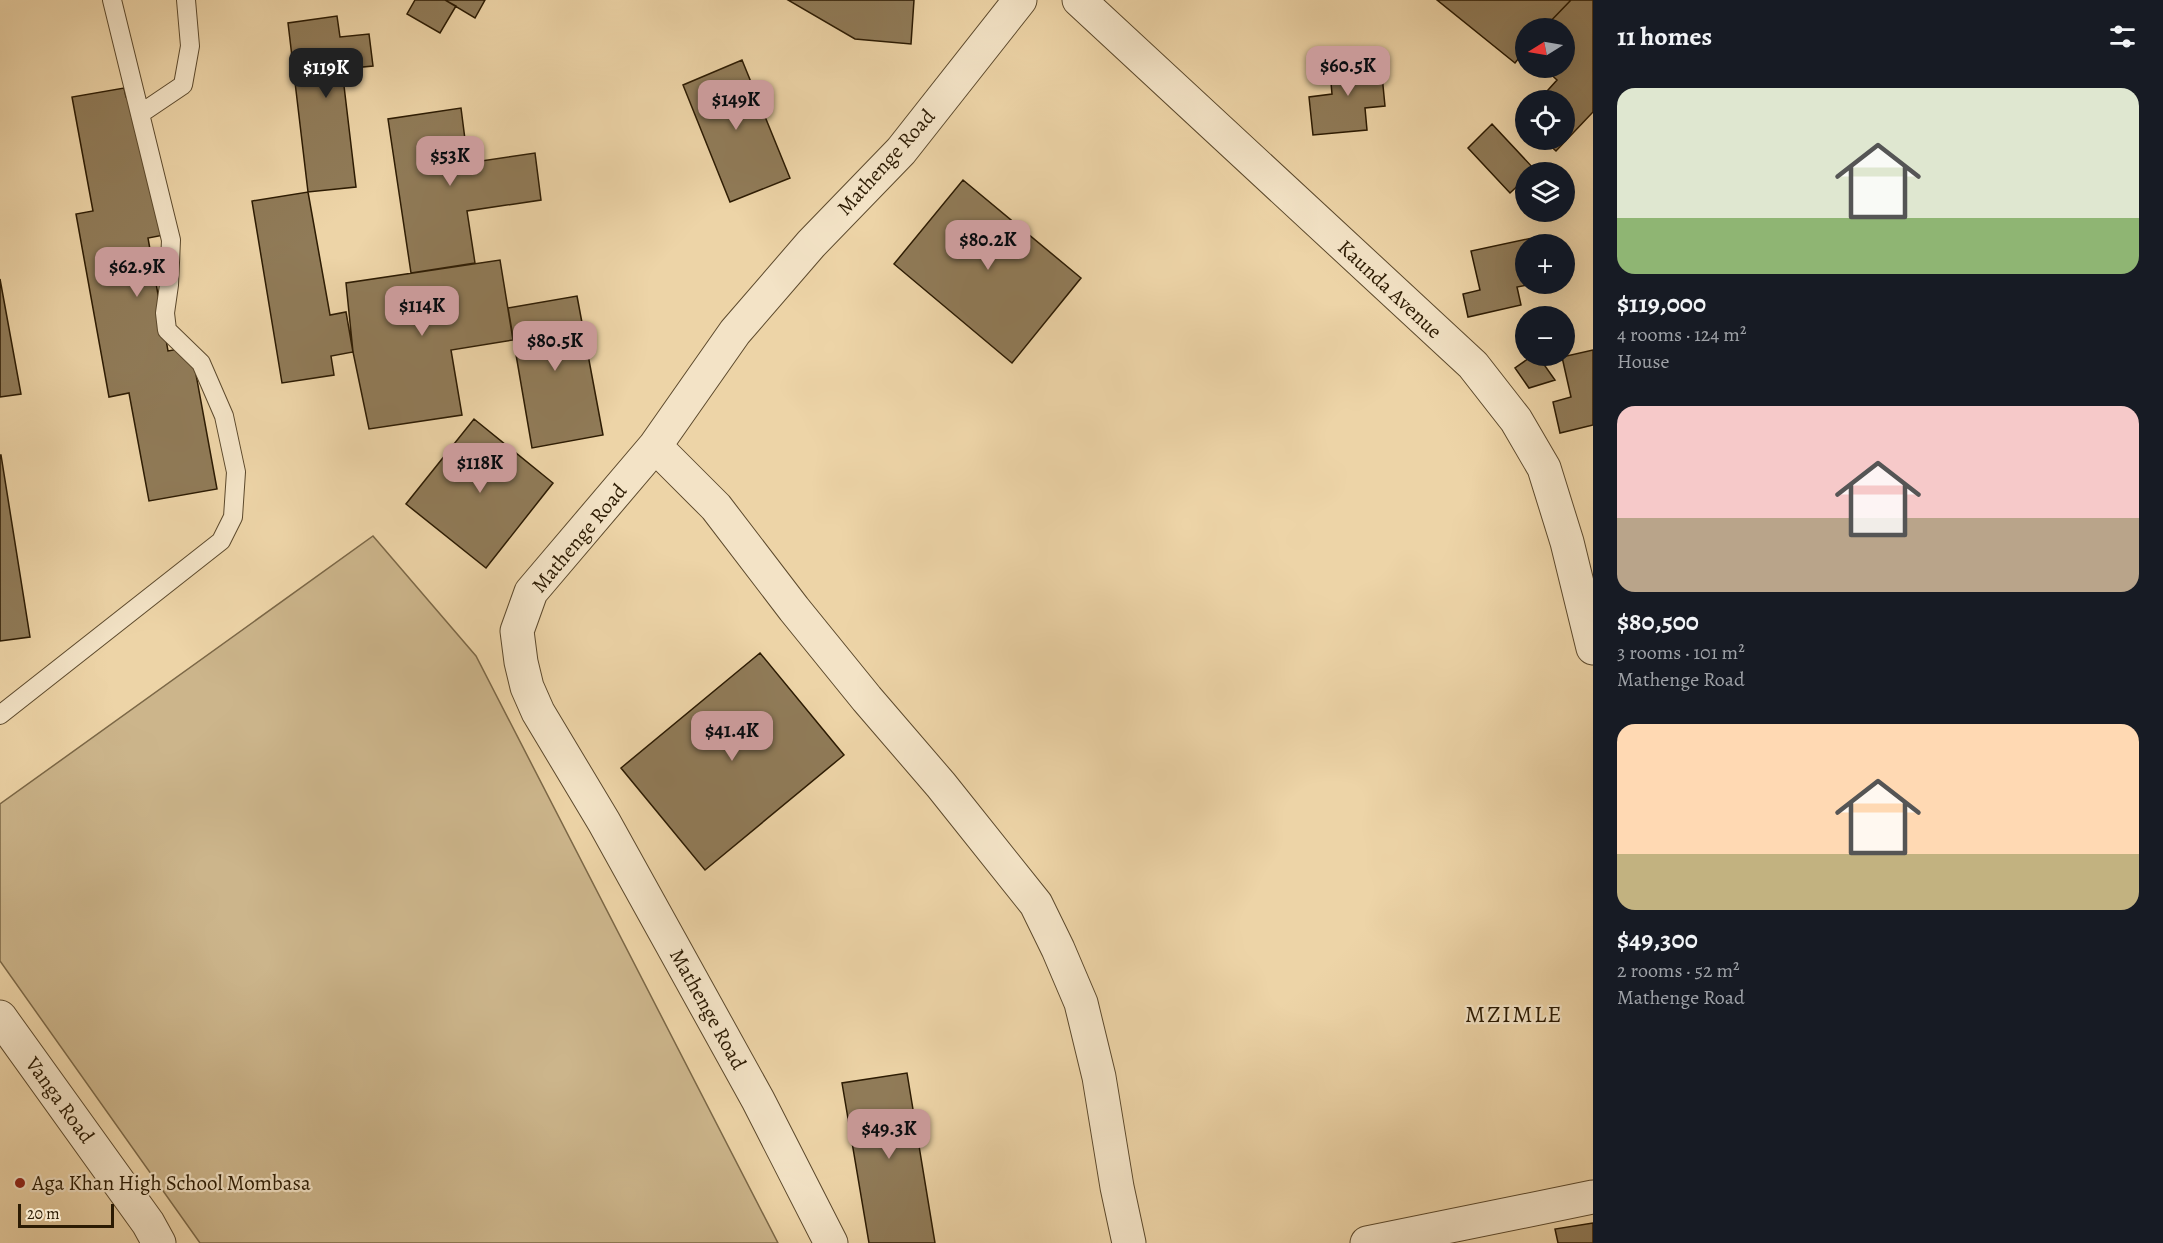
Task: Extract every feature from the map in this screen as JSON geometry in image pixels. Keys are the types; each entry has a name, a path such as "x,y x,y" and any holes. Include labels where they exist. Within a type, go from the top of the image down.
{"street":[{"name":"Mathenge Road","path":"831,1243 758,1100 665,931 604,822 538,712 526,687 520,662 517,631 531,592 655,446 735,332 811,244 901,151 1020,0"},
{"name":"Kaunda Avenue","path":"1079,0 1473,365 1516,420 1544,468 1567,542 1593,648"},
{"path":"655,446 716,507 801,618 941,785 1036,904 1081,1003 1099,1077 1117,1187 1129,1243"},
{"name":"Vanga Road","path":"0,1017 148,1223 159,1243"},
{"path":"1367,1243 1593,1197"}],"lane":[{"path":"0,715 221,541 233,518 236,472 224,416 201,363 167,330 165,313 171,240 112,0"},
{"path":"140,114 183,84 190,46 186,0"}],"shaded area":[{"path":"373,536 476,656 778,1243 200,1243 0,961 0,804"}],"building":[{"path":"415,0 445,0 456,6 440,33 407,14"},
{"path":"445,0 485,0 475,18"},
{"path":"788,0 914,0 911,44 855,39"},
{"path":"1437,0 1571,0 1554,18 1515,18 1515,63"},
{"path":"1571,0 1593,0 1593,112 1575,131 1575,90 1548,90 1557,80 1555,78 1575,78 1575,18 1554,18"},
{"path":"337,16 340,37 369,34 373,66 342,69 356,187 308,192 288,23"},
{"path":"1368,56 1369,66 1381,65 1385,106 1365,108 1367,130 1313,135 1309,97 1332,94 1329,60"},
{"path":"742,60 790,178 730,202 683,85"},
{"path":"124,88 126,97 139,95 164,235 148,238 168,351 191,347 217,489 149,501 129,393 109,397 76,214 93,211 72,97"},
{"path":"461,108 468,163 535,153 541,200 467,211 475,263 411,273 388,119"},
{"path":"1492,124 1528,162 1515,162 1515,188 1510,193 1468,148"},
{"path":"963,180 1081,278 1012,363 894,264"},
{"path":"308,192 330,315 346,312 353,352 331,356 334,375 282,383 252,201"},
{"path":"1515,242 1515,294 1519,294 1521,305 1468,317 1463,294 1480,290 1471,251"},
{"path":"500,260 513,340 451,350 462,415 369,429 353,352 346,283"},
{"path":"0,279 21,394 0,397"},
{"path":"577,296 603,435 532,448 508,308"},
{"path":"1593,350 1593,425 1560,433 1553,402 1571,397 1564,366 1575,366 1575,354"},
{"path":"1518,366 1545,366 1555,380 1529,388 1515,368"},
{"path":"474,419 553,483 486,568 406,504"},
{"path":"0,455 30,637 0,641"},
{"path":"760,653 844,755 705,870 621,768"},
{"path":"907,1073 935,1243 869,1243 842,1083"},
{"path":"1593,1223 1593,1243 1558,1243 1555,1229"}],"place":[{"name":"Aga Khan High School Mombasa","path":"20,1183"}],"district":[{"name":"MZIMLE","path":"1514,1014"}]}
